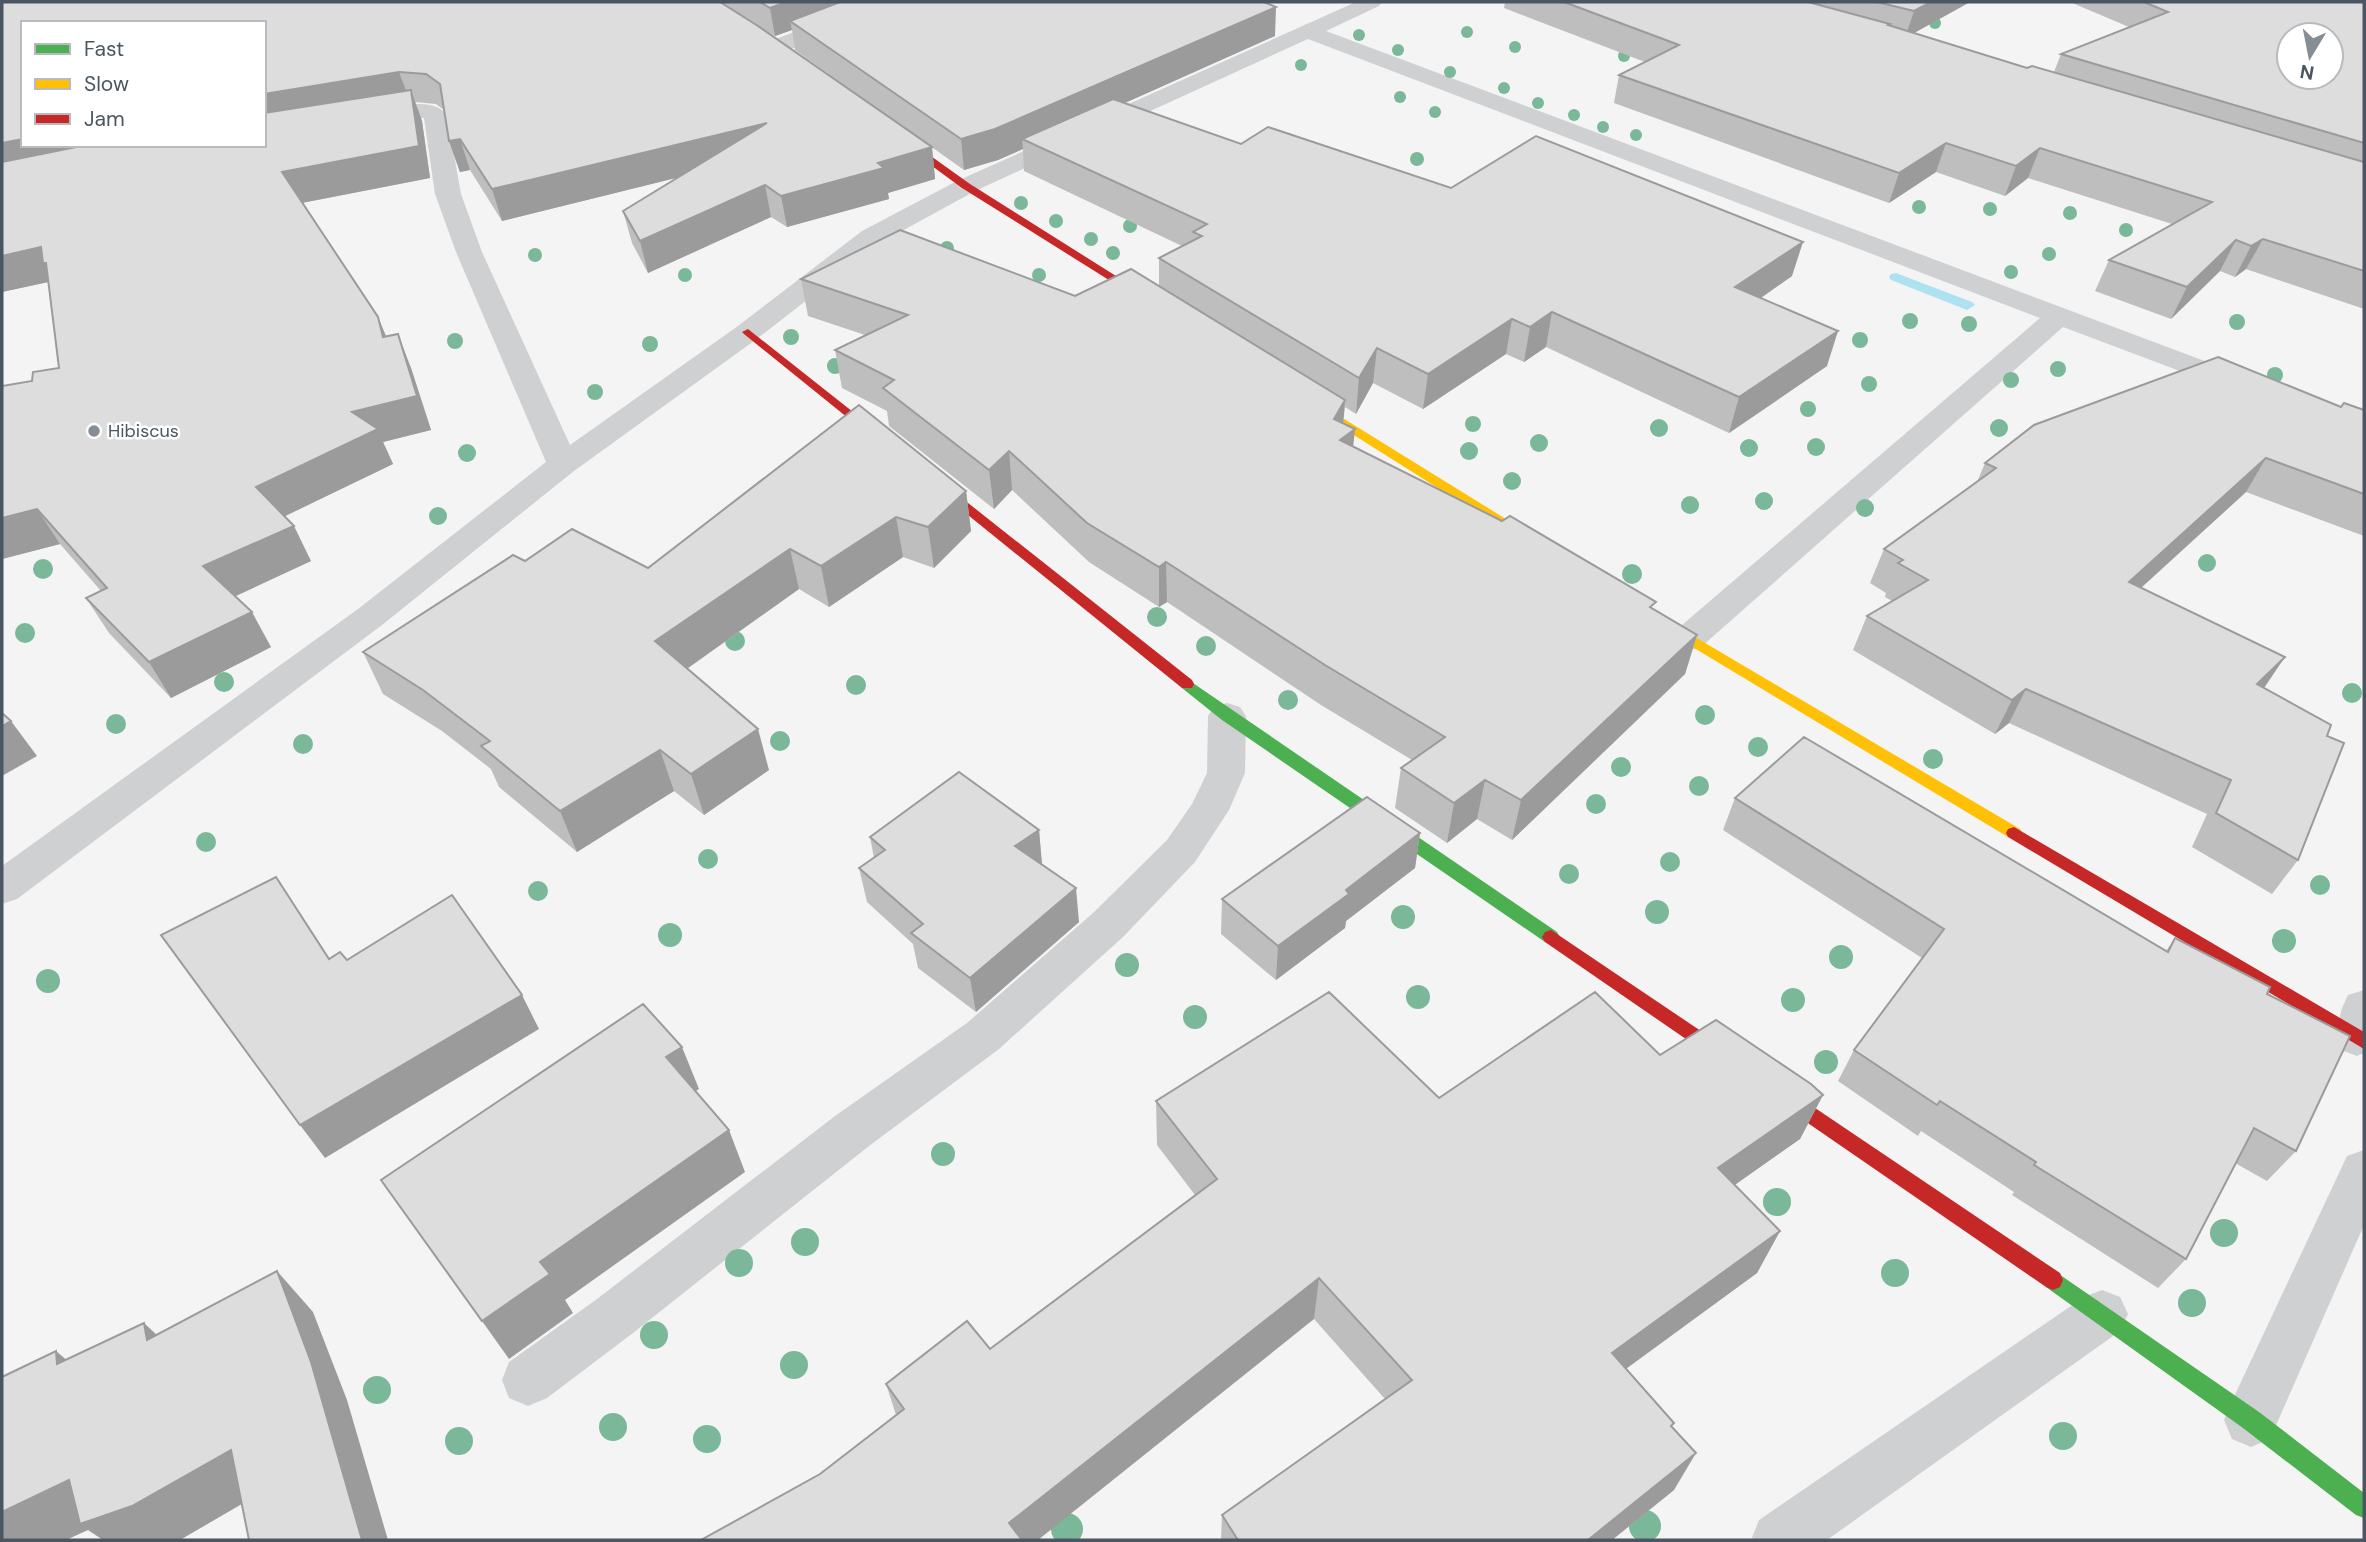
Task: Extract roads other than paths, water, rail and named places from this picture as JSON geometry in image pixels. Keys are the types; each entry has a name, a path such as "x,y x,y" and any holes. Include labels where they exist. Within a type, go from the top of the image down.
{"street":[{"path":"774,49 891,2"},
{"path":"2,888 370,617 563,464 748,332 871,237 967,186 1372,2"},
{"path":"1309,32 2262,392"},
{"path":"266,136 411,111 427,111 435,115 449,194 469,252 563,464"},
{"path":"876,121 967,186 1167,312"},
{"path":"1688,639 2058,317"},
{"path":"748,332 1227,716 2102,1314 2251,1420 2364,1507"},
{"path":"1286,386 1558,557"},
{"path":"1640,609 2362,1029"},
{"path":"528,1380 615,1316 852,1131 983,1036 1108,925 1181,851 1209,810 1226,773 1227,716"},
{"path":"2251,1420 2364,1171"},
{"path":"1779,1540 2102,1314"}],"waterway":[{"path":"1896,277 1967,305"}],"place":[{"name":"Hibiscus","path":"94,431"}]}
